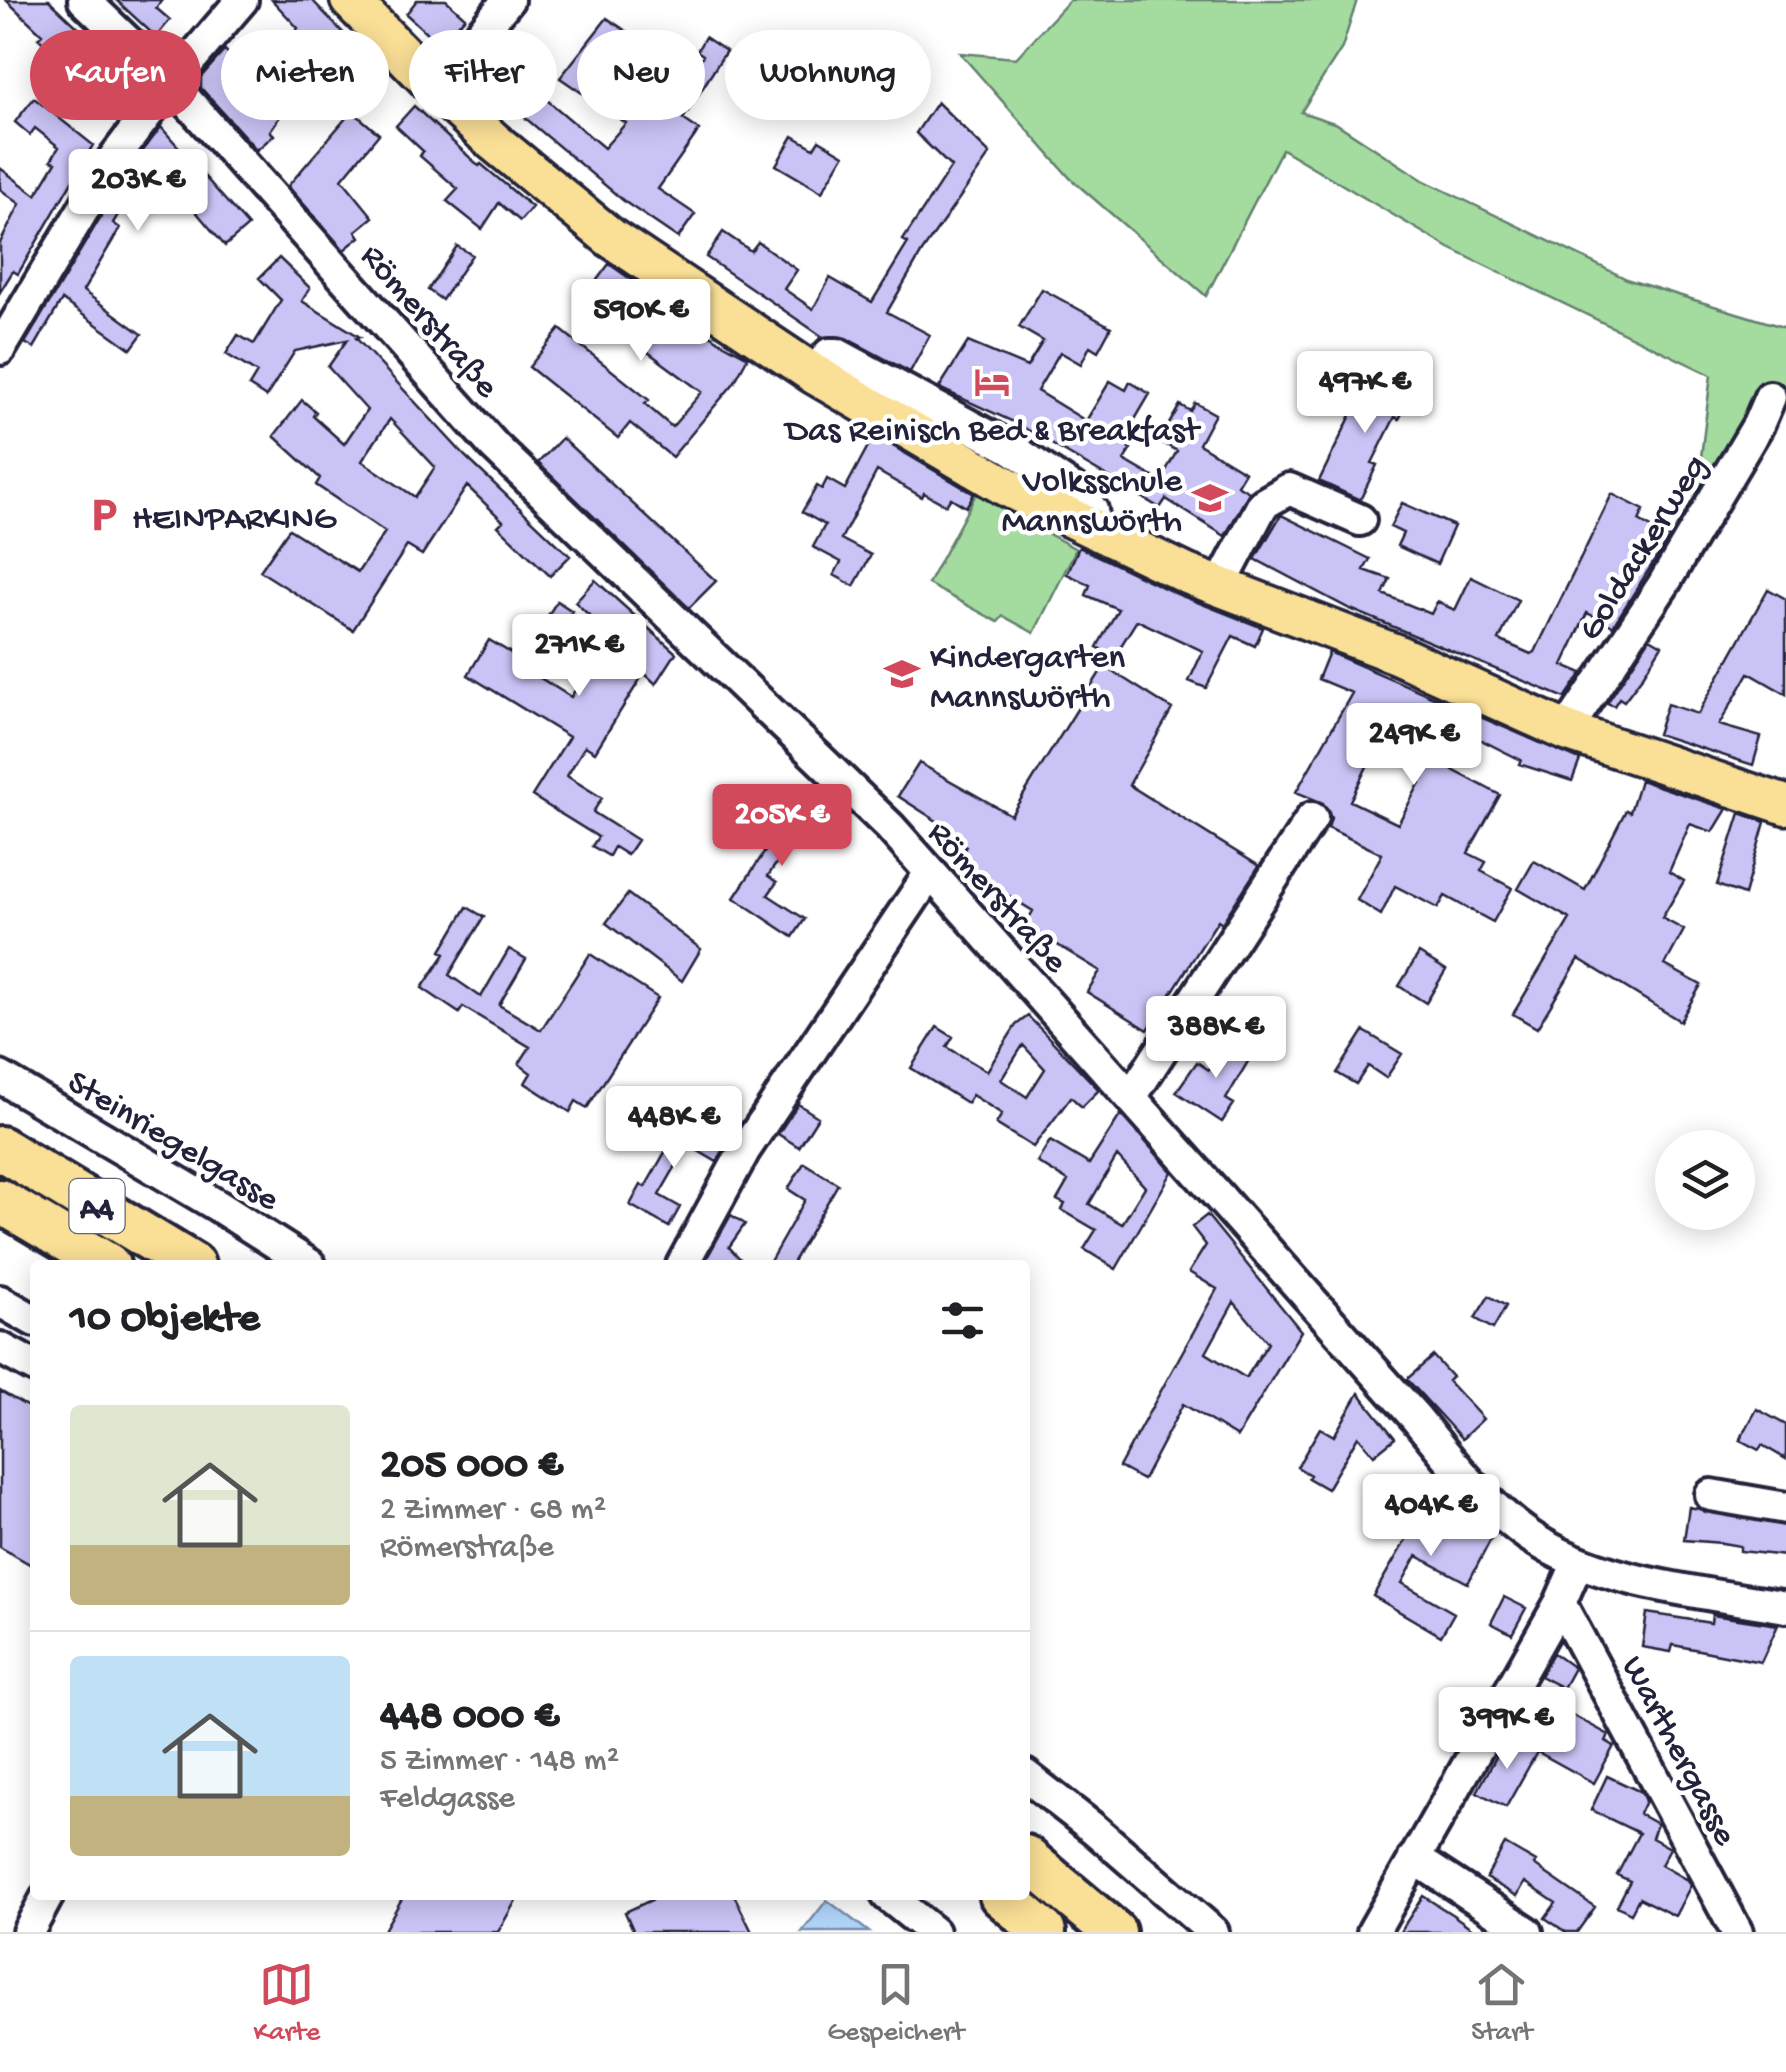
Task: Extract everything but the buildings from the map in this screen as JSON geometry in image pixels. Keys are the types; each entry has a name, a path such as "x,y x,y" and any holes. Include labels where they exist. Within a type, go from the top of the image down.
{"highway":[{"name":"A4","path":"0,1148 186,1260"},
{"name":"A4","path":"0,1202 99,1260"},
{"path":"1030,1861 1114,1932"},
{"path":"1006,1900 1044,1932"}],"main road":[{"path":"350,0 409,60"},
{"path":"470,120 611,238 814,374 924,420 1007,487 1220,586 1413,661 1566,730 1786,804"}],"street":[{"name":"Römerstraße","path":"84,0 115,30"},
{"path":"201,48 242,0"},
{"path":"483,30 508,0"},
{"name":"Römerstraße","path":"201,117 494,446 890,827 1475,1489 1528,1534 1578,1562 1615,1574 1786,1607"},
{"path":"0,349 114,158 143,120"},
{"name":"Goldackerweg","path":"1566,730 1664,585 1758,425 1770,397"},
{"path":"1220,586 1263,504 1289,489 1360,520"},
{"path":"1130,1097 1312,818"},
{"path":"685,1260 744,1151 930,873"},
{"name":"Steinriegelgasse","path":"0,1077 302,1260"},
{"path":"0,1302 30,1319"},
{"path":"0,1348 30,1365"},
{"path":"1712,1495 1786,1508"},
{"path":"1373,1932 1560,1603 1578,1562"},
{"name":"Warthergasse","path":"1560,1603 1737,1932"},
{"path":"1030,1780 1094,1829 1213,1932"},
{"path":"1414,1858 1527,1932"},
{"path":"28,1932 45,1900"},
{"path":"893,1900 934,1932"}],"green space":[{"path":"1070,0 1357,0 1342,48 1301,112 1337,124 1423,180 1629,280 1786,328 1786,396 1778,395 1715,488 1697,490 1711,375 1449,248 1282,149 1206,296 1070,178 960,53 1016,58"},
{"path":"976,494 1076,549 1034,633 1003,616 998,622 928,584"}],"water":[{"path":"827,1900 869,1932 802,1932"}],"place":[{"name":"Das Reinisch Bed & Breakfast","path":"992,382"},
{"name":"Volksschule Mannswörth","path":"1210,498"},
{"name":"HEINPARKING","path":"104,515"},
{"name":"Kindergarten Mannswörth","path":"902,674"}]}
